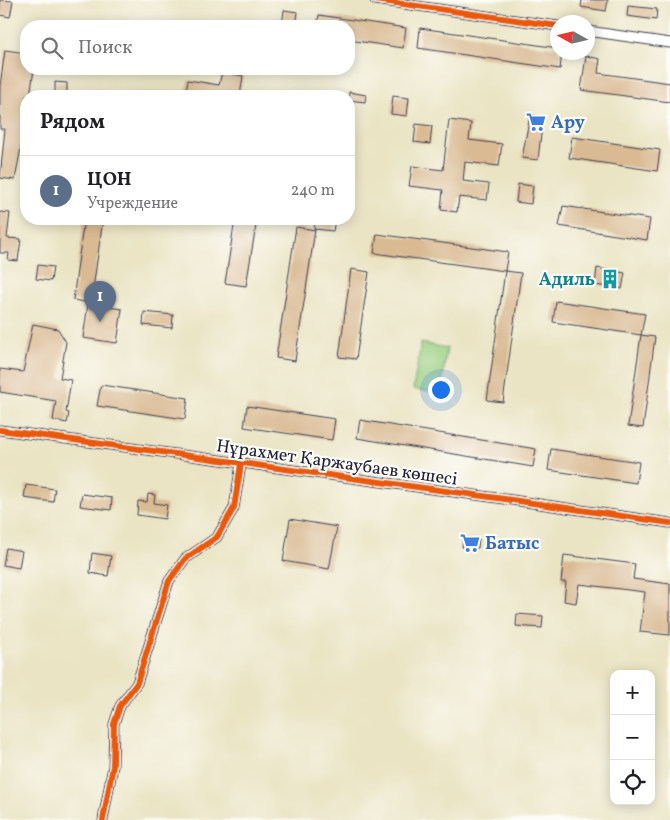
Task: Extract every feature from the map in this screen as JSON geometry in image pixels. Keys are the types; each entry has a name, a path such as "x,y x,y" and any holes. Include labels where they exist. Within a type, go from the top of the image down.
{"street":[{"path":"375,0 550,25"},
{"path":"595,32 670,43"},
{"name":"Нұрахмет Қаржаубаев көшесі","path":"0,430 670,523"},
{"path":"103,820 113,766 114,724 120,706 137,682 174,572 197,549 217,537 234,508 241,464"}],"green space":[{"path":"421,343 447,348 440,394 413,389"}],"building":[{"path":"0,0 13,1 10,17 0,15"},
{"path":"582,0 608,0 606,11 581,7"},
{"path":"628,6 657,9 656,20 627,16"},
{"path":"284,10 298,12 297,20 283,20"},
{"path":"319,15 352,20 318,20"},
{"path":"355,20 406,28 403,48 355,41"},
{"path":"420,28 550,47 550,60 561,60 560,69 418,48"},
{"path":"5,50 20,52 20,75 33,75 31,90 20,90 20,153 15,180 0,178 5,129 0,129 0,86"},
{"path":"595,58 600,59 598,73 670,83 670,102 581,90 585,60 595,60"},
{"path":"221,75 243,76 241,90 186,90 188,80 219,85"},
{"path":"55,82 67,83 67,90 55,90"},
{"path":"355,93 366,95 365,102 355,101"},
{"path":"393,96 409,98 407,116 391,114"},
{"path":"530,115 543,117 538,160 522,158"},
{"path":"449,120 471,123 469,140 502,144 499,166 465,162 463,181 489,184 487,200 459,197 457,212 441,210 443,190 409,186 412,166 443,170"},
{"path":"416,124 432,126 430,144 414,142"},
{"path":"572,137 660,150 657,171 569,158"},
{"path":"518,184 533,186 531,204 516,202"},
{"path":"563,206 650,219 647,240 559,226"},
{"path":"0,212 10,213 7,238 21,239 18,261 8,260 9,253 0,253"},
{"path":"83,225 102,225 91,303 73,300"},
{"path":"234,225 256,225 246,286 225,283"},
{"path":"314,225 334,225 333,231 314,229"},
{"path":"296,227 315,230 295,361 276,358"},
{"path":"377,234 508,252 505,271 374,253"},
{"path":"38,265 53,267 51,281 36,279"},
{"name":"Адиль","path":"597,268 625,273 622,289 595,285"},
{"path":"351,269 369,272 356,359 339,357"},
{"path":"505,271 521,273 503,402 487,400"},
{"path":"556,301 645,314 641,335 553,322"},
{"path":"88,304 122,309 117,343 83,338"},
{"path":"144,312 173,315 172,328 143,325"},
{"path":"33,324 58,329 66,342 60,378 71,380 66,412 69,413 67,423 53,420 56,401 0,392 0,369 23,372"},
{"path":"641,335 655,337 643,428 628,426"},
{"path":"101,385 188,398 185,419 97,406"},
{"path":"247,406 335,419 332,440 244,427"},
{"path":"360,420 536,449 533,467 357,438"},
{"path":"551,449 639,462 636,483 548,470"},
{"path":"26,485 55,489 53,502 24,498"},
{"path":"82,494 112,498 111,510 80,506"},
{"path":"148,494 155,495 154,503 167,505 165,519 137,515 138,501 147,502"},
{"path":"290,519 337,527 329,569 283,561"},
{"path":"463,538 479,539 478,548 462,547"},
{"path":"6,548 22,551 19,568 3,565"},
{"path":"92,553 111,556 108,576 90,573"},
{"path":"564,555 635,564 633,579 670,584 670,635 640,632 645,592 579,584 576,603 564,601 566,582 561,582"},
{"path":"517,614 543,616 542,628 516,626"}],"cycle path":[{"path":"375,0 550,25"},
{"path":"0,430 670,523"},
{"path":"103,820 113,766 114,724 120,706 137,683 169,581 185,559 217,537 234,508 241,464"}],"place":[{"name":"Ару","path":"536,122"},
{"name":"Адиль","path":"610,279"},
{"name":"ЦОН","path":"100,322"},
{"name":"Батыс","path":"470,543"}]}
